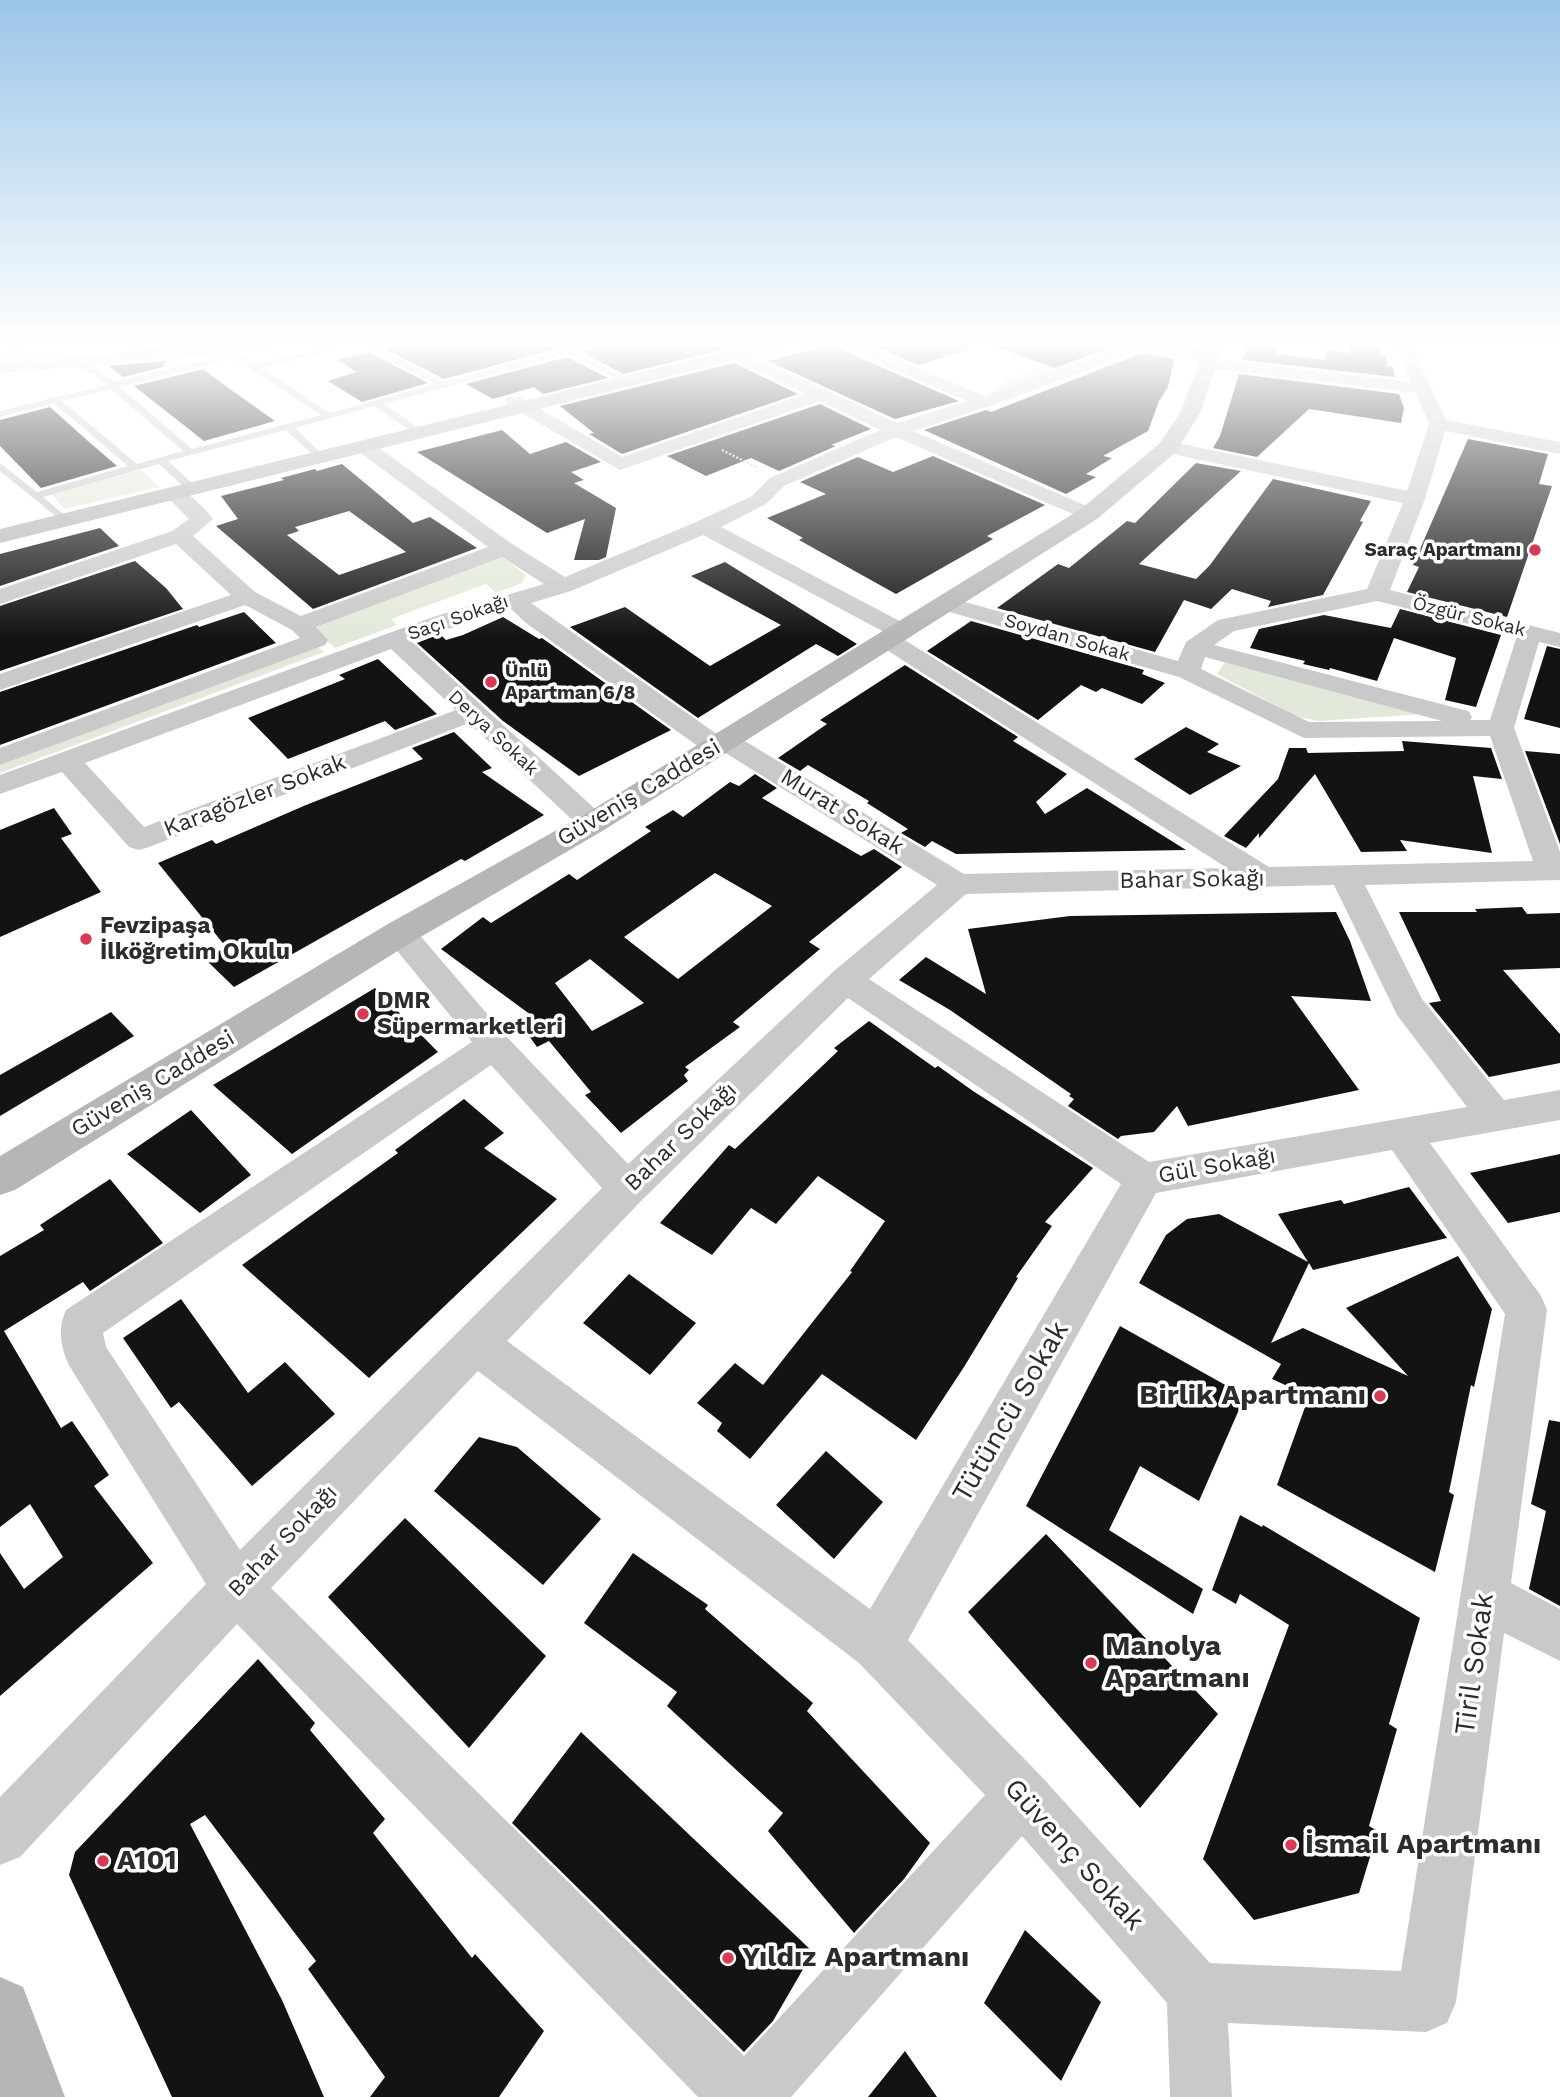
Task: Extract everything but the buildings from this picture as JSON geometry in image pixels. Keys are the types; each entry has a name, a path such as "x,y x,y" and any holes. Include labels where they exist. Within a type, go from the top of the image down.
{"street":[{"path":"0,536 385,442"},
{"path":"583,442 620,464 683,442"},
{"path":"759,500 781,480 869,442"},
{"path":"759,500 796,491 917,442"},
{"path":"926,442 1089,514"},
{"name":"Güveniş Caddesi","path":"0,1177 400,933 593,824 947,604 1089,514 1171,442"},
{"path":"1188,672 1195,647 1226,625 1377,594 1415,499 1433,442"},
{"path":"1529,442 1560,448"},
{"path":"365,447 503,549 563,586"},
{"path":"1168,447 1415,499"},
{"path":"0,597 180,536 202,519 183,491"},
{"name":"Saçı Sokağı","path":"0,785 395,640 514,599 563,586 704,527 759,500"},
{"path":"704,527 895,636 1265,878"},
{"path":"0,757 316,640 300,625 247,597 180,536"},
{"path":"300,625 503,549"},
{"name":"Özgür Sokak","path":"1377,594 1560,640"},
{"path":"0,682 247,597"},
{"name":"Murat Sokak","path":"514,599 534,618 720,743 958,884"},
{"name":"Soydan Sokak","path":"947,604 1188,672 1304,730 1501,728"},
{"path":"1530,632 1501,728 1556,870"},
{"name":"Derya Sokak","path":"395,640 593,824"},
{"path":"1195,647 1501,728"},
{"name":"Karagözler Sokak","path":"67,760 139,840 472,713"},
{"name":"Bahar Sokağı","path":"0,1837 237,1588 627,1189 846,980 958,884 1556,870"},
{"path":"1345,876 1409,1006 1496,1116"},
{"path":"400,933 494,1045 627,1189"},
{"name":"Gül Sokağı","path":"846,980 1143,1179 1560,1105"},
{"path":"494,1045 81,1324 85,1353 237,1588 741,2097"},
{"name":"Tiril Sokak","path":"1196,1992 1426,2002 1526,1310 1402,1134"},
{"name":"Tütüncü Sokak","path":"877,1645 1143,1179"},
{"name":"Güvenç Sokak","path":"476,1343 877,1645 1022,1795 1196,1992"},
{"path":"1485,1596 1560,1636"},
{"path":"749,2097 1022,1795"},
{"path":"1196,1992 1201,2097"},
{"path":"0,2010 31,2097"}],"lane":[{"path":"105,442 135,467"},
{"path":"177,442 189,452"},
{"path":"35,496 229,442"},
{"path":"304,442 321,457"},
{"path":"161,460 183,491"},
{"path":"0,466 64,520"}],"path":[{"path":"706,442 781,480"}],"green space":[{"path":"141,470 159,487 65,509 51,494"},
{"path":"502,557 526,575 522,583 496,593 486,584 391,619 397,625 335,648 315,631 322,622"},
{"path":"316,645 324,652 0,773 0,765"},
{"path":"1225,662 1424,714 1319,721 1297,717 1217,674"}],"place":[{"name":"Saraç Apartmanı","path":"1535,550"},
{"name":"Ünlü Apartman 6/8","path":"491,682"},
{"name":"Fevzipaşa İlköğretim Okulu","path":"86,939"},
{"name":"DMR Süpermarketleri","path":"363,1014"},
{"name":"Birlik Apartmanı","path":"1380,1396"},
{"name":"Manolya Apartmanı","path":"1091,1663"},
{"name":"İsmail Apartmanı","path":"1291,1845"},
{"name":"A101","path":"103,1861"},
{"name":"Yıldız Apartmanı","path":"728,1958"}]}
